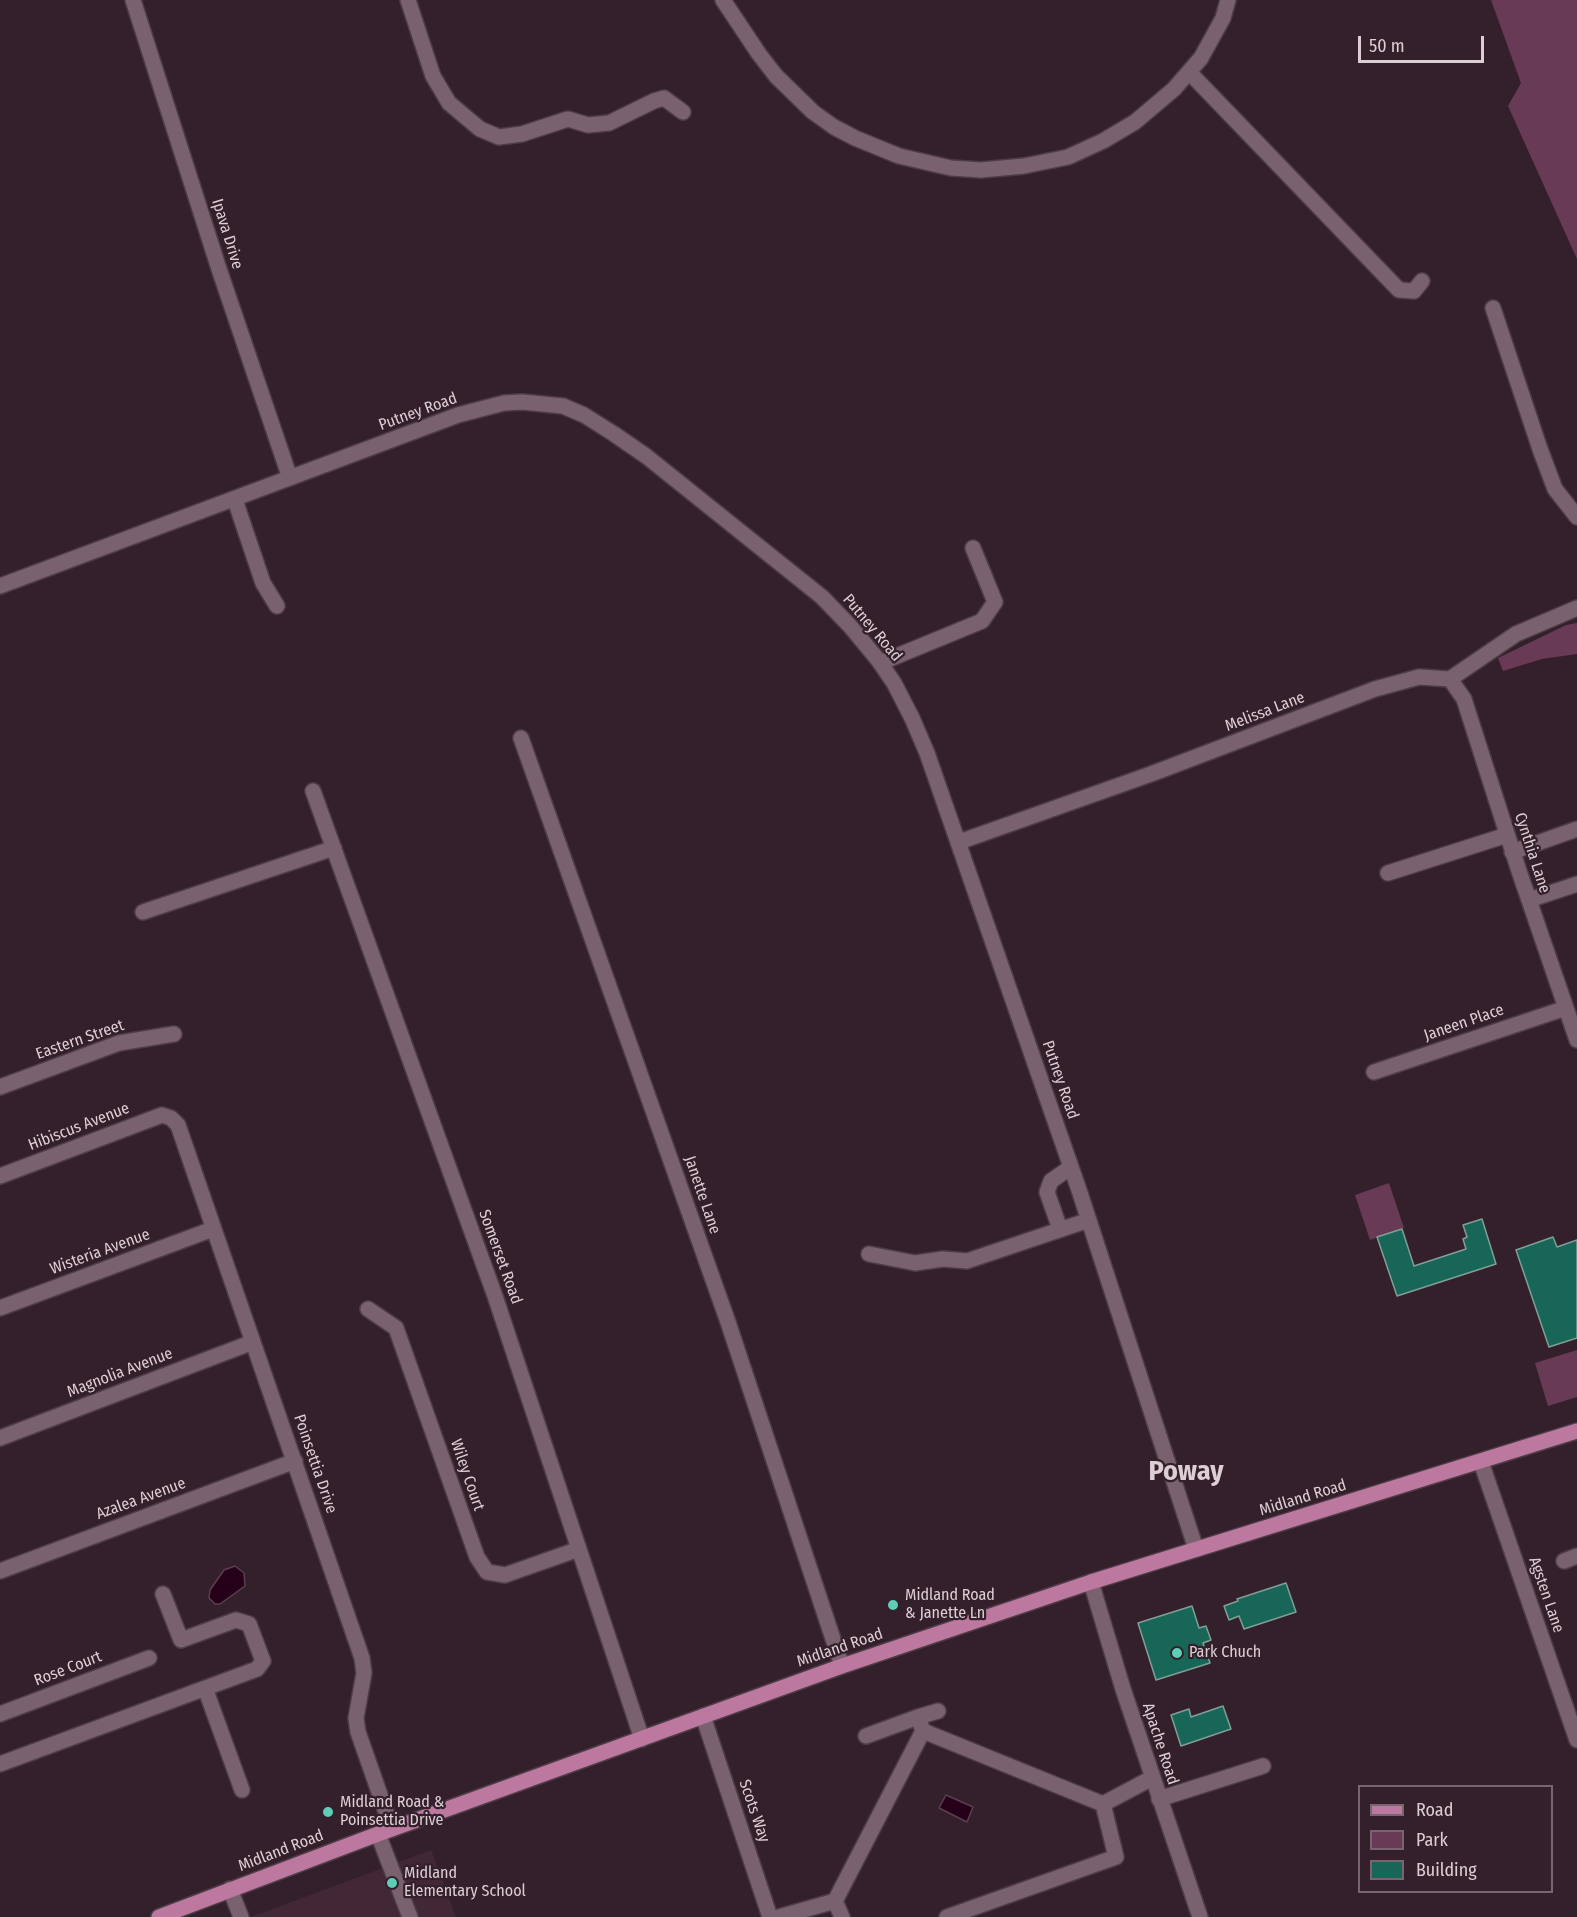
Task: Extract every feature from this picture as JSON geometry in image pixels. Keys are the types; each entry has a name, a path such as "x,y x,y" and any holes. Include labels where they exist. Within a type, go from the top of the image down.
{"main road":[{"name":"Midland Road","path":"159,1917 385,1831 842,1666 1091,1581 1577,1431"}],"street":[{"name":"Ipava Drive","path":"133,0 219,269 290,478"},
{"path":"408,0 433,76 448,103 480,129 500,137 522,134 568,119 588,125 609,123 664,98 683,112"},
{"path":"723,0 776,76 813,112 834,127 899,156 951,168 981,170 1068,157 1136,122 1174,89 1201,58 1223,18 1228,0"},
{"path":"1189,72 1399,290 1414,291 1422,280"},
{"path":"1493,308 1555,489 1577,516"},
{"name":"Putney Road","path":"0,586 481,408 522,402 563,406 600,425 646,456 804,583 850,626 880,663 894,683 912,718 959,842 1071,1167 1197,1549"},
{"path":"235,500 263,583 277,606"},
{"path":"880,663 982,621 995,602 973,548"},
{"path":"1450,679 1516,634 1577,608"},
{"name":"Melissa Lane","path":"959,842 1152,774 1375,690 1419,677 1450,679"},
{"name":"Cynthia Lane","path":"1450,679 1464,699 1512,852 1575,1031"},
{"name":"Janette Lane","path":"521,738 728,1322 842,1666"},
{"name":"Somerset Road","path":"313,791 495,1296 642,1739"},
{"path":"1512,852 1577,829"},
{"path":"1388,873 1507,835"},
{"path":"143,912 334,848"},
{"path":"1529,900 1577,884"},
{"name":"Janeen Place","path":"1374,1072 1566,1008"},
{"name":"Eastern Street","path":"0,1087 119,1042 174,1034"},
{"name":"Hibiscus Avenue","path":"0,1176 162,1115 171,1118"},
{"name":"Poinsettia Drive","path":"171,1118 178,1125 362,1658 364,1673 356,1718 358,1732 410,1917"},
{"path":"1060,1229 1047,1192 1050,1181 1071,1167"},
{"path":"869,1254 915,1263 943,1259 967,1261 1089,1220"},
{"name":"Wisteria Avenue","path":"0,1308 213,1229"},
{"name":"Wiley Court","path":"368,1309 396,1328 477,1557 488,1572 505,1575 579,1549"},
{"name":"Magnolia Avenue","path":"0,1438 253,1342"},
{"name":"Azalea Avenue","path":"0,1571 295,1461"},
{"name":"Agsten Lane","path":"1481,1462 1572,1706 1577,1740"},
{"name":"Apache Road","path":"1091,1581 1152,1779 1200,1917"},
{"path":"0,1764 257,1669 263,1661 249,1624 236,1620 181,1640 163,1594"},
{"name":"Rose Court","path":"0,1714 148,1658"},
{"path":"205,1688 242,1790"},
{"path":"866,1736 920,1724 938,1711"},
{"name":"Scots Way","path":"703,1716 771,1917"},
{"path":"920,1724 1103,1804"},
{"path":"779,1917 835,1901 920,1724"},
{"path":"1159,1799 1263,1766"},
{"path":"1103,1804 1152,1779"},
{"path":"947,1917 1116,1857 1103,1804"},
{"path":"230,1889 241,1917"},
{"path":"835,1901 842,1917"}],"shaded area":[{"path":"235,1566 244,1573 245,1586 220,1604 215,1604 209,1598 210,1590 224,1570"},
{"path":"946,1795 973,1807 967,1822 939,1808"},
{"name":"Midland Elementary School","path":"431,1850 456,1917 251,1917"}],"green space":[{"path":"1491,0 1577,0 1577,259 1508,106 1521,83"},
{"path":"1577,623 1577,654 1542,659 1503,671 1498,658 1566,625"},
{"path":"1389,1183 1404,1228 1370,1240 1355,1195"},
{"path":"1577,1350 1577,1397 1548,1406 1535,1363"}],"building":[{"path":"1482,1219 1496,1264 1397,1296 1377,1237 1402,1229 1414,1266 1466,1249 1463,1239 1467,1237 1463,1225"},
{"path":"1553,1237 1557,1247 1577,1240 1577,1338 1549,1347 1516,1250"},
{"path":"1286,1583 1296,1612 1244,1629 1239,1616 1229,1620 1224,1606 1238,1601 1237,1599"},
{"name":"Park Chuch","path":"1192,1606 1199,1628 1206,1626 1211,1640 1203,1643 1210,1663 1156,1680 1138,1623"},
{"path":"1223,1706 1231,1729 1181,1746 1171,1715 1189,1709 1191,1717"}],"place":[{"name":"Midland Road & Janette Ln","path":"893,1605"},
{"name":"Park Chuch","path":"1177,1653"},
{"name":"Midland Road & Poinsettia Drive","path":"328,1812"},
{"name":"Midland Elementary School","path":"392,1883"}],"district":[{"name":"Poway","path":"1186,1472"}]}
